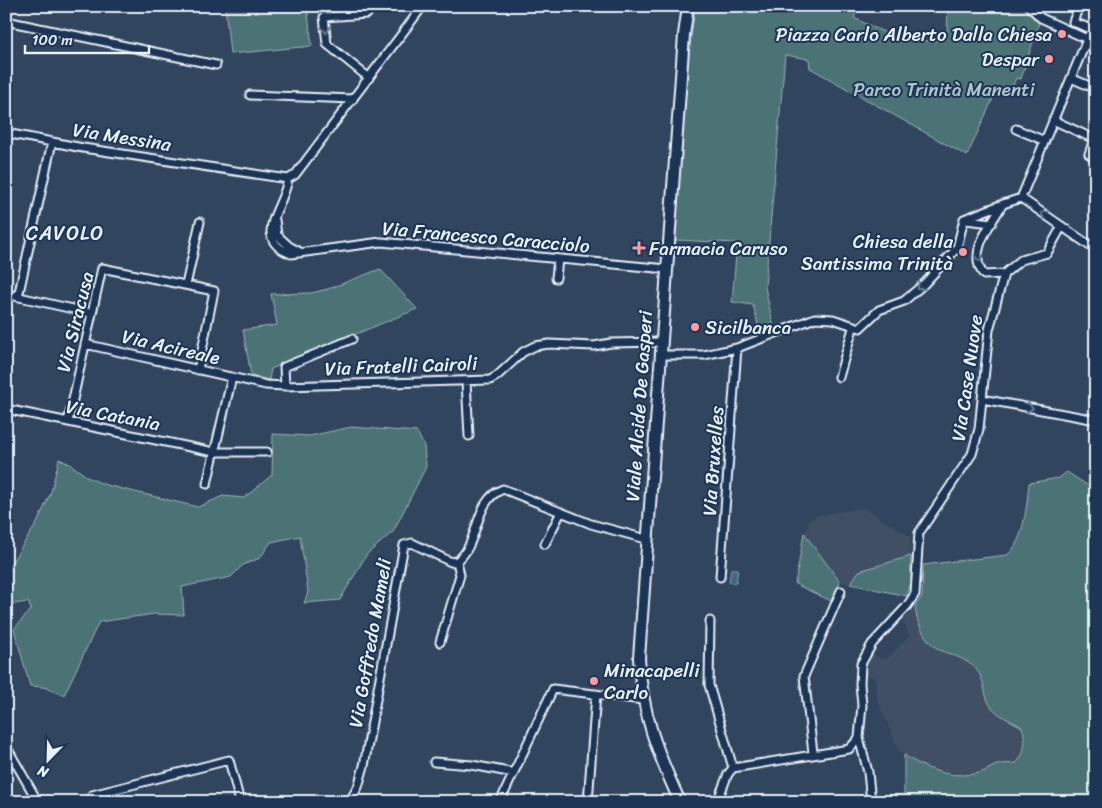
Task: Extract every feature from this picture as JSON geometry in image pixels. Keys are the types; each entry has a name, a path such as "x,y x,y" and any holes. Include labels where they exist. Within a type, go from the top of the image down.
{"main road":[{"name":"Viale Alcide De Gasperi","path":"680,802 659,756 644,700 640,668 640,635 684,35 688,6"}],"street":[{"path":"369,78 327,44 324,17 367,14 372,6"},
{"path":"288,179 295,175 423,6"},
{"path":"1029,6 1041,18 1087,39"},
{"path":"1070,31 1080,6"},
{"path":"964,220 1021,198 1095,18"},
{"path":"6,21 216,65"},
{"path":"1073,22 1091,29"},
{"path":"1071,78 1096,89"},
{"path":"250,95 353,99"},
{"path":"1053,120 1094,139 1089,154 1096,158"},
{"path":"1016,129 1045,141"},
{"name":"Via Messina","path":"6,133 288,179"},
{"path":"18,296 52,142"},
{"name":"Via Francesco Caracciolo","path":"288,179 285,193 271,226 272,241 291,254 381,242 667,269"},
{"path":"1021,198 1096,250"},
{"path":"1003,204 977,251 980,271 984,275 1004,274 1021,260 1047,253 1062,226"},
{"path":"964,220 992,222"},
{"path":"660,355 704,355 738,348 815,318 833,319 853,328 860,328 879,310 904,300 925,283 957,248 964,220"},
{"path":"186,285 200,222"},
{"path":"556,278 558,259"},
{"name":"Via Siracusa","path":"68,422 102,268 214,291 198,370"},
{"name":"Via Case Nuove","path":"871,802 868,772 859,738 862,705 861,664 872,644 907,606 915,594 919,533 972,454 979,429 989,330 1004,274"},
{"path":"6,294 91,313"},
{"path":"839,377 853,328"},
{"path":"285,386 284,367 352,339"},
{"name":"Via Fratelli Cairoli","path":"249,381 285,386 490,380 523,352 534,346 549,344 594,346 611,342 661,342"},
{"name":"Via Acireale","path":"85,344 249,381"},
{"name":"Via Bruxelles","path":"720,577 738,348"},
{"path":"207,484 232,377"},
{"path":"466,381 469,436"},
{"path":"982,399 1096,420"},
{"name":"Via Catania","path":"6,409 214,452 267,452"},
{"path":"440,642 460,575 456,561 466,550 487,502 499,490 510,490 560,514 590,524 646,539"},
{"path":"545,544 560,514"},
{"name":"Via Goffredo Mameli","path":"350,802 358,787 364,766 404,545 412,543 450,562 456,561"},
{"path":"813,754 804,676 840,591"},
{"path":"710,621 709,685 733,768"},
{"path":"500,802 553,689 644,700"},
{"path":"588,802 596,694"},
{"path":"717,802 728,774 733,768 849,749 859,738"},
{"path":"6,746 38,802"},
{"path":"92,795 229,760 240,802"},
{"path":"434,762 472,765 514,773"}],"shaded area":[{"path":"863,508 910,536 911,556 859,571 850,584 840,582 804,533 809,527 808,521 818,515"},
{"path":"915,606 916,616 940,650 968,662 978,670 990,704 995,710 1022,727 1024,750 1016,763 997,765 990,770 978,773 960,774 923,768 900,753 877,699 876,677 865,676 865,670 871,655 887,659 909,636 903,620"}],"green space":[{"path":"225,6 307,6 312,46 230,54"},
{"name":"Parco Trinità Manenti","path":"695,6 858,6 854,18 903,41 915,39 936,41 941,38 947,32 948,6 1021,6 1039,23 1021,79 1016,78 1010,93 995,94 967,156 810,68 809,59 785,55 765,287 774,328 760,333 753,305 732,302 737,243 675,240 688,62"},
{"path":"380,269 417,309 271,369 269,380 251,375 243,330 277,325 271,294 311,293 328,289"},
{"path":"351,427 417,432 424,446 426,467 393,532 367,554 340,600 304,603 308,592 300,536 271,542 260,558 243,565 231,577 182,587 184,615 154,614 99,622 64,695 43,687 30,686 14,629 31,609 28,602 6,605 6,571 37,523 51,492 59,459 70,464 89,478 106,485 198,507 223,496 244,498 272,475 273,434 310,436"},
{"path":"1067,472 1096,491 1096,802 873,802 873,795 904,795 904,755 930,769 949,774 969,775 979,773 999,764 1016,763 1022,755 1024,736 1022,727 993,709 988,701 979,673 969,663 936,648 931,643 920,626 915,606 922,596 923,565 1007,555 1013,549 1021,532 1026,511 1029,483 1059,478"},
{"path":"804,533 840,582 831,601 795,584"},
{"path":"911,556 911,582 907,596 850,584 859,571"}],"water":[{"path":"731,569 738,569 736,583 729,582"}],"place":[{"name":"Piazza Carlo Alberto Dalla Chiesa","path":"1062,34"},
{"name":"Despar","path":"1049,59"},
{"name":"Farmacia Caruso","path":"639,248"},
{"name":"Chiesa della Santissima Trinità","path":"963,252"},
{"name":"Sicilbanca","path":"695,327"},
{"name":"Minacapelli Carlo","path":"594,681"}],"district":[{"name":"CAVOLO","path":"65,233"}]}
